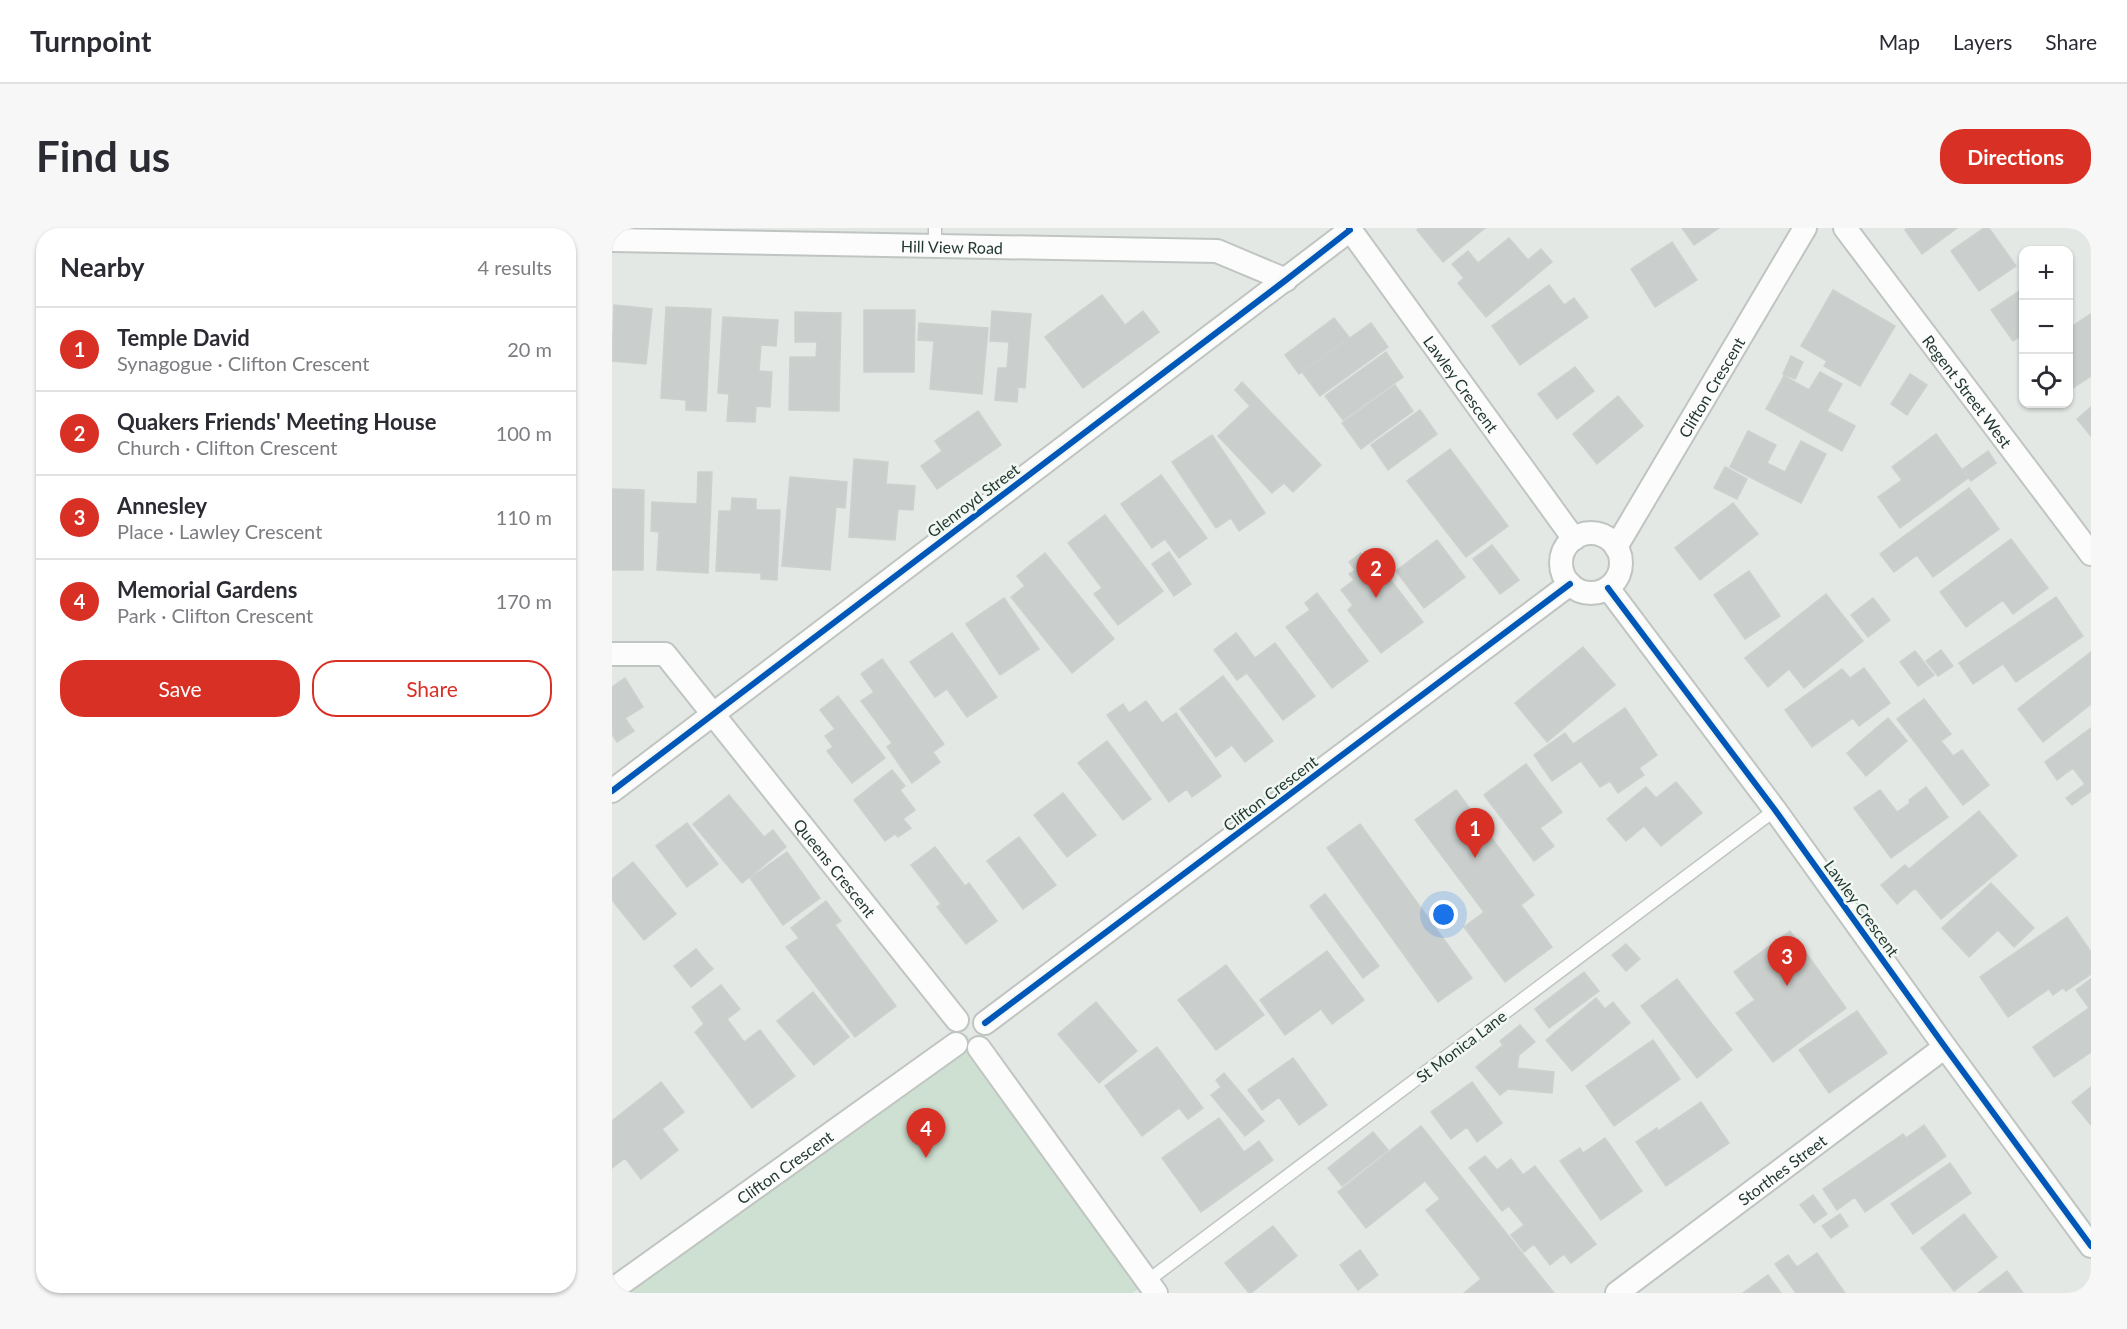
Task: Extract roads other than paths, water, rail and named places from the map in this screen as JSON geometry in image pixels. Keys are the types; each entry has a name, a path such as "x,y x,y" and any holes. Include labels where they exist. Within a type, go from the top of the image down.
{"street":[{"name":"Clifton Crescent","path":"1616,547 1805,228"},
{"name":"Regent Street West","path":"1845,228 2091,554"},
{"name":"Glenroyd Street","path":"612,791 1286,280 1349,229"},
{"name":"Lawley Crescent","path":"1349,229 1574,538"},
{"name":"Hill View Road","path":"612,240 935,237 1217,251 1286,280"},
{"path":"1585,534 1597,534 1608,538 1616,547 1621,558 1621,569 1616,580 1608,588 1599,592 1578,591 1564,576 1561,566 1562,555 1574,538 1585,534"},
{"name":"Clifton Crescent","path":"985,1023 1570,584"},
{"name":"Lawley Crescent","path":"1608,588 1775,810 2091,1246"},
{"name":"Queens Crescent","path":"612,654 665,654 957,1020"},
{"path":"966,1014 982,1019 988,1034 983,1045 966,1050 956,1044 952,1035 953,1024 957,1020 966,1014"},
{"name":"Clifton Crescent","path":"612,1290 956,1044"},
{"name":"Storthes Street","path":"1617,1293 1945,1047"},
{"path":"979,1048 1151,1287"}],"lane":[{"name":"St Monica Lane","path":"1151,1287 1775,810"}],"place":[{"name":"Quakers Friends' Meeting House","path":"1376,598"},
{"name":"Temple David","path":"1475,858"},
{"name":"Annesley","path":"1787,986"},
{"name":"Memorial Gardens","path":"926,1158"}]}
